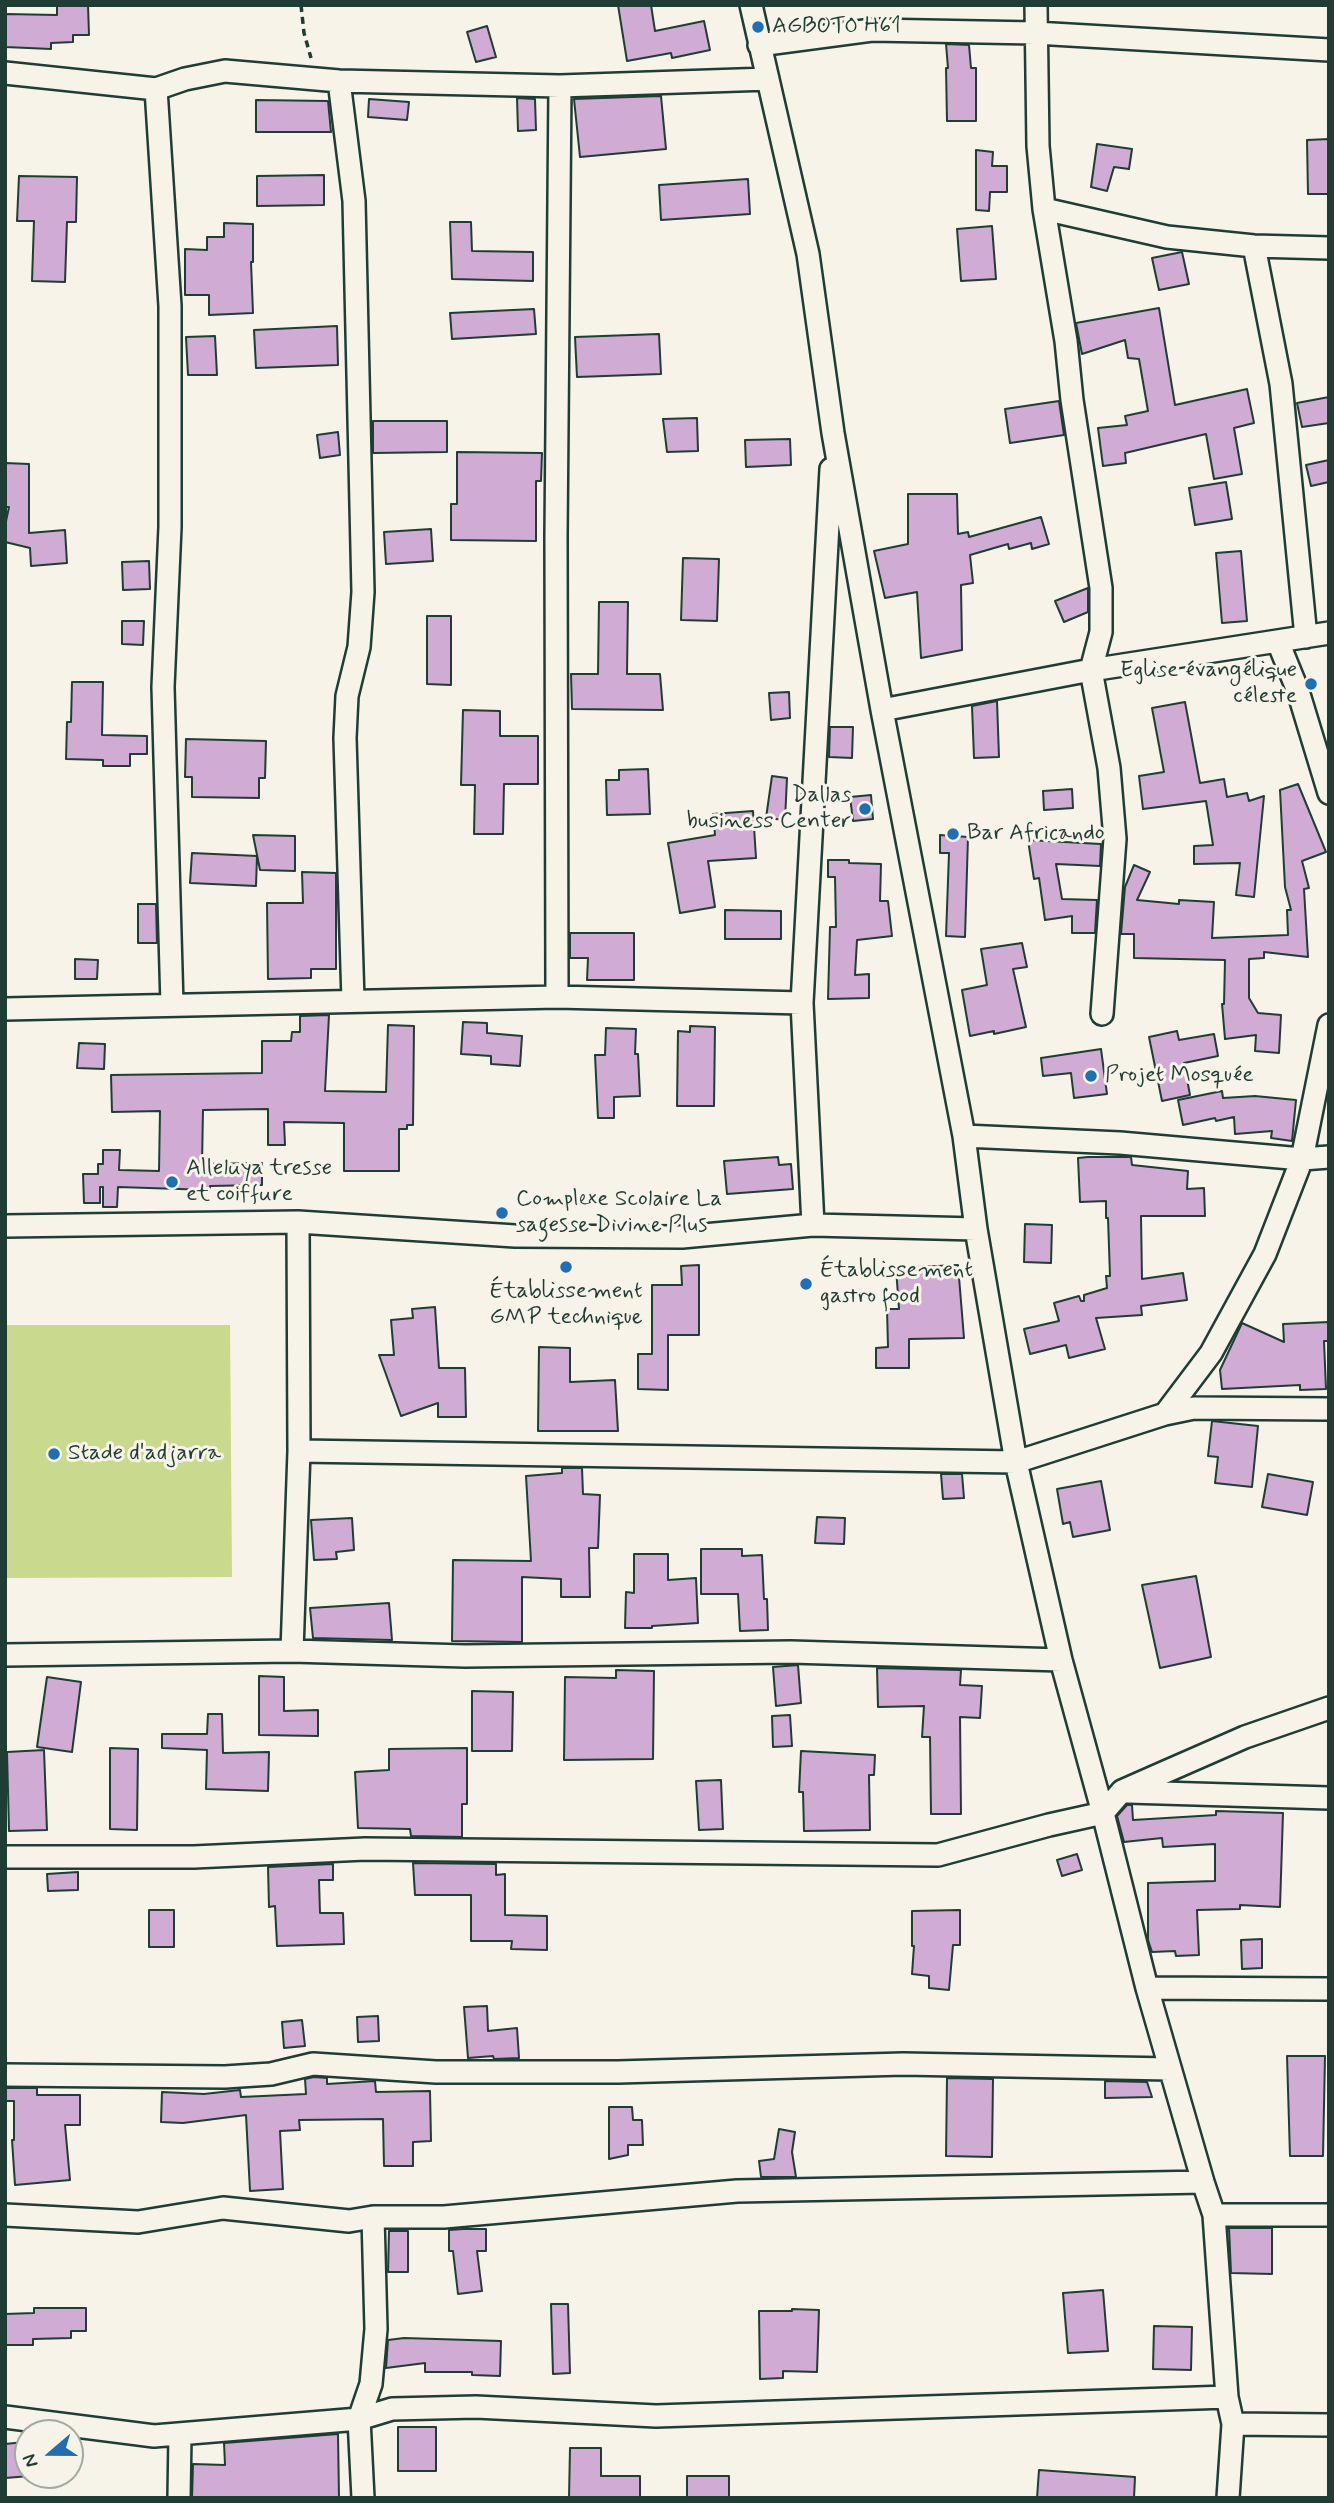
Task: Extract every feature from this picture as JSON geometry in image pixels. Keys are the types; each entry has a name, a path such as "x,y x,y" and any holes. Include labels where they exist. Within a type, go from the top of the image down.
{"street":[{"path":"751,5 808,254 833,433 882,710 964,1136 976,1229 1016,1462 1061,1660 1147,1988 1214,2215 1227,2397 1233,2424 1228,2498"},
{"path":"1036,5 1038,146 1044,209 1066,341 1072,400 1101,588 1101,632 1091,670 1109,768 1115,839 1102,1014"},
{"path":"759,46 873,30 1035,33 1329,50"},
{"path":"5,74 156,89 185,79 225,71 339,81 560,86 768,79"},
{"path":"339,81 354,201 363,592 359,648 347,695 345,738 353,1001"},
{"path":"557,998 556,536 560,86"},
{"path":"156,89 170,306 170,527 163,687 173,1005"},
{"path":"1044,209 1167,237 1254,246 1329,248"},
{"path":"1254,246 1281,384 1306,637"},
{"path":"813,1225 802,1003 833,433"},
{"path":"882,710 1091,670 1329,633"},
{"path":"1278,642 1298,691 1329,793"},
{"path":"5,1009 557,998 802,1003"},
{"path":"1165,1414 1211,1353 1265,1254 1302,1159 1329,1025"},
{"path":"964,1136 1120,1143 1302,1159 1329,1157"},
{"path":"5,1226 298,1222 515,1236 682,1237 813,1225 976,1229"},
{"path":"292,1651 299,1451 298,1222"},
{"path":"299,1451 1016,1462 1165,1414 1195,1408 1329,1409"},
{"path":"5,1655 292,1651 465,1656 791,1653 1061,1660"},
{"path":"5,1857 194,1857 365,1849 938,1855 1103,1813 1122,1791 1245,1737 1329,1708"},
{"path":"1122,1791 1329,1798"},
{"path":"1147,1988 1329,1989"},
{"path":"5,2075 225,2077 271,2074 313,2064 436,2073 618,2072 903,2064 1170,2069"},
{"path":"5,2215 138,2222 223,2208 351,2220 373,2217 444,2217 737,2191 1203,2182"},
{"path":"1214,2215 1329,2215"},
{"path":"363,2498 359,2418 371,2384 375,2342 373,2217"},
{"path":"351,2220 375,2250"},
{"path":"5,2417 154,2436 359,2418 392,2409 476,2407 656,2416 1227,2397"},
{"path":"1233,2424 1329,2425"},
{"path":"179,2498 180,2435"}],"path":[{"path":"301,5 304,33 317,79"}],"green space":[{"path":"5,1325 230,1325 232,1577 5,1578"}],"building":[{"path":"57,5 88,5 89,35 73,35 73,42 51,43 51,49 5,47 5,14 57,15"},
{"path":"618,5 651,5 655,31 704,21 710,50 672,58 671,53 627,61"},
{"path":"487,26 496,57 476,62 467,32"},
{"path":"946,44 969,45 971,68 976,68 976,121 947,121"},
{"path":"661,96 666,149 580,157 574,99"},
{"path":"517,98 535,99 536,130 518,131"},
{"path":"369,99 409,102 407,120 368,117"},
{"path":"256,100 328,101 331,132 256,132"},
{"path":"1329,139 1329,194 1308,194 1307,140"},
{"path":"1097,144 1132,149 1129,169 1114,167 1107,191 1091,187"},
{"path":"976,150 993,152 992,166 1007,166 1007,192 990,192 989,211 976,210"},
{"path":"324,175 324,205 257,206 257,176"},
{"path":"19,176 77,177 76,222 67,222 65,282 32,281 34,221 17,221"},
{"path":"748,179 750,214 661,220 659,185"},
{"path":"450,222 471,222 472,251 533,252 533,281 452,279"},
{"path":"224,223 253,224 253,313 209,315 209,295 185,295 185,249 207,250 207,237 224,237"},
{"path":"992,226 996,279 961,281 957,229"},
{"path":"1182,252 1189,284 1159,290 1152,258"},
{"path":"1159,308 1175,405 1247,389 1254,423 1234,428 1242,474 1214,479 1206,434 1125,453 1126,463 1103,466 1098,428 1127,425 1125,416 1148,411 1139,359 1128,358 1125,340 1082,354 1076,323"},
{"path":"534,309 536,334 452,339 450,313"},
{"path":"337,326 338,365 256,368 254,330"},
{"path":"659,334 661,374 577,377 575,337"},
{"path":"215,336 217,375 188,375 186,337"},
{"path":"1329,397 1329,423 1302,427 1297,403"},
{"path":"1059,401 1064,435 1010,443 1005,409"},
{"path":"697,418 698,451 667,452 663,419"},
{"path":"373,421 447,421 447,452 373,453"},
{"path":"338,432 340,455 320,458 317,435"},
{"path":"790,439 791,465 746,467 745,440"},
{"path":"457,452 542,453 541,481 536,481 536,541 451,540 451,504 457,504"},
{"path":"1329,460 1329,482 1311,486 1306,465"},
{"path":"5,463 29,464 29,533 65,530 67,563 31,566 30,548 5,542 9,507 5,507"},
{"path":"1226,482 1232,519 1195,525 1189,488"},
{"path":"908,494 957,494 958,534 968,532 969,537 1041,517 1049,544 1032,549 1031,543 1009,549 1008,544 970,555 973,583 961,585 962,650 921,658 917,592 885,598 874,551 908,544"},
{"path":"431,529 433,561 386,564 384,532"},
{"path":"1241,551 1247,621 1222,623 1216,553"},
{"path":"683,558 719,559 717,621 681,620"},
{"path":"149,561 150,589 123,590 122,562"},
{"path":"1088,588 1088,612 1064,622 1055,601"},
{"path":"599,602 628,602 627,674 660,674 663,710 572,709 571,674 598,674"},
{"path":"427,616 451,616 451,685 427,684"},
{"path":"122,621 144,621 143,645 122,644"},
{"path":"72,682 103,682 102,735 147,736 147,754 130,754 130,766 103,766 103,760 66,759 67,722 71,722"},
{"path":"789,692 790,718 771,720 769,693"},
{"path":"997,701 999,757 974,758 972,706"},
{"path":"1185,702 1200,783 1224,779 1227,797 1247,793 1249,801 1264,796 1254,897 1236,895 1240,863 1194,864 1194,846 1213,845 1206,801 1143,809 1139,776 1164,772 1152,708"},
{"path":"463,710 500,711 500,736 538,736 538,784 504,784 503,834 474,834 475,785 461,785"},
{"path":"830,727 853,727 852,758 829,757"},
{"path":"186,739 266,741 265,778 259,778 259,798 192,797 192,777 185,777"},
{"path":"648,769 650,814 607,815 606,780 619,780 619,770"},
{"path":"772,776 787,778 785,820 766,818"},
{"path":"1298,784 1326,852 1302,861 1309,888 1304,889 1308,957 1264,952 1264,958 1249,959 1249,998 1258,1013 1281,1015 1279,1053 1255,1051 1256,1035 1225,1039 1222,1004 1225,960 1134,958 1134,934 1121,934 1125,887 1134,865 1150,872 1137,900 1179,904 1179,900 1214,902 1212,938 1288,935 1287,910 1291,910 1285,887 1280,790"},
{"path":"1072,789 1073,808 1044,810 1043,791"},
{"path":"871,795 873,819 853,821 850,797"},
{"path":"753,811 756,858 708,861 715,907 680,913 668,843 715,835 713,814"},
{"path":"253,835 295,836 295,871 260,870"},
{"path":"940,835 968,837 965,937 946,936 949,853 940,853"},
{"path":"1028,840 1101,844 1100,866 1056,864 1062,899 1097,900 1095,933 1072,933 1072,916 1045,920 1039,878 1034,879"},
{"path":"192,853 257,856 256,886 190,883"},
{"path":"828,860 881,864 880,901 888,901 892,936 857,940 855,975 869,974 869,998 828,999 830,927 836,927 835,877 828,877"},
{"path":"302,872 336,873 336,969 311,969 311,978 268,979 267,903 303,903"},
{"path":"138,904 156,904 157,943 138,943"},
{"path":"725,910 781,911 781,939 725,939"},
{"path":"570,933 634,933 634,980 587,980 588,958 570,958"},
{"path":"1022,943 1027,967 1013,969 1026,1027 970,1036 962,990 987,985 981,949"},
{"path":"75,959 98,960 97,979 75,979"},
{"path":"329,1015 325,1091 386,1092 388,1025 414,1026 413,1125 407,1125 407,1129 399,1129 399,1171 344,1171 344,1123 284,1122 285,1145 268,1145 268,1109 203,1110 202,1164 262,1163 262,1185 210,1186 210,1190 118,1187 117,1207 103,1207 103,1187 100,1187 100,1203 84,1203 83,1174 98,1174 98,1164 103,1164 103,1150 120,1150 119,1170 159,1171 160,1111 112,1112 111,1075 262,1073 262,1041 291,1041 292,1032 300,1032 300,1016"},
{"path":"463,1022 487,1023 487,1033 522,1036 520,1066 491,1064 491,1056 461,1054"},
{"path":"690,1026 715,1027 714,1106 677,1106 678,1031 690,1032"},
{"path":"606,1028 636,1029 635,1054 638,1054 640,1096 614,1097 614,1118 598,1118 595,1055 605,1055"},
{"path":"1177,1031 1179,1040 1214,1034 1218,1056 1184,1063 1190,1095 1162,1101 1149,1037"},
{"path":"79,1043 105,1044 104,1069 77,1068"},
{"path":"1101,1049 1107,1094 1074,1098 1071,1073 1043,1076 1041,1058"},
{"path":"1222,1091 1223,1098 1255,1096 1296,1100 1292,1141 1271,1138 1272,1131 1235,1134 1234,1117 1183,1125 1178,1100"},
{"path":"778,1157 779,1165 791,1164 793,1189 727,1194 724,1161"},
{"path":"1131,1157 1132,1165 1188,1171 1187,1189 1204,1188 1205,1216 1141,1216 1142,1279 1183,1273 1187,1300 1141,1306 1142,1315 1096,1318 1105,1349 1069,1358 1066,1345 1030,1354 1024,1329 1059,1321 1054,1303 1079,1296 1081,1301 1084,1301 1084,1295 1107,1288 1106,1276 1110,1276 1106,1201 1080,1202 1078,1158"},
{"path":"1025,1224 1052,1225 1051,1263 1024,1262"},
{"path":"699,1265 699,1335 668,1335 668,1390 638,1389 638,1354 652,1354 652,1285 682,1285 681,1266"},
{"path":"958,1265 964,1338 909,1339 909,1368 876,1368 876,1348 888,1347 887,1309 899,1309 896,1268"},
{"path":"435,1307 439,1368 465,1368 466,1417 438,1417 438,1403 401,1416 379,1355 394,1355 391,1320 413,1318 412,1309"},
{"path":"1329,1322 1329,1341 1324,1341 1326,1389 1300,1390 1300,1385 1222,1389 1220,1370 1242,1323 1284,1342 1283,1324"},
{"path":"539,1347 570,1348 570,1382 615,1380 618,1431 538,1431"},
{"path":"1212,1421 1258,1426 1252,1487 1215,1483 1218,1457 1208,1456"},
{"path":"562,1468 582,1468 583,1494 600,1495 598,1548 589,1548 590,1597 561,1597 561,1579 522,1577 522,1642 452,1641 453,1560 531,1561 526,1476 562,1473"},
{"path":"941,1474 962,1474 964,1498 943,1499"},
{"path":"1268,1474 1313,1482 1307,1515 1262,1507"},
{"path":"1101,1481 1110,1530 1073,1537 1070,1522 1063,1524 1057,1489"},
{"path":"817,1517 845,1518 844,1544 815,1543"},
{"path":"352,1518 354,1550 336,1552 337,1559 314,1560 311,1520"},
{"path":"701,1549 742,1549 742,1556 762,1555 768,1630 740,1631 738,1594 701,1594"},
{"path":"634,1554 668,1554 668,1580 696,1578 698,1623 625,1628 626,1592 634,1593"},
{"path":"1196,1576 1211,1657 1160,1668 1142,1585"},
{"path":"389,1603 392,1640 313,1638 310,1608"},
{"path":"798,1665 801,1703 776,1706 773,1667"},
{"path":"877,1668 961,1670 960,1685 982,1686 980,1718 960,1717 961,1814 931,1814 930,1737 922,1737 924,1706 878,1707"},
{"path":"616,1670 654,1671 653,1759 564,1760 565,1677 616,1678"},
{"path":"259,1676 284,1677 284,1711 318,1710 318,1736 259,1735"},
{"path":"47,1677 81,1682 72,1752 37,1747"},
{"path":"472,1691 513,1692 512,1751 472,1751"},
{"path":"208,1714 222,1714 223,1753 269,1752 268,1791 206,1789 207,1750 162,1748 162,1734 207,1734"},
{"path":"790,1715 792,1746 773,1747 772,1716"},
{"path":"110,1748 138,1749 137,1830 110,1829"},
{"path":"467,1748 467,1804 462,1804 462,1837 411,1836 410,1829 358,1828 355,1772 389,1770 389,1749"},
{"path":"44,1750 47,1830 9,1831 7,1752"},
{"path":"801,1751 875,1755 874,1775 869,1775 870,1830 804,1831 803,1792 799,1792"},
{"path":"721,1780 723,1829 699,1830 696,1781"},
{"path":"1127,1805 1132,1805 1133,1820 1216,1815 1216,1811 1283,1813 1280,1907 1240,1905 1240,1909 1197,1910 1199,1955 1176,1956 1175,1951 1152,1952 1148,1940 1148,1883 1215,1881 1215,1844 1163,1847 1162,1838 1124,1842 1117,1816"},
{"path":"1077,1854 1082,1870 1062,1876 1057,1860"},
{"path":"413,1863 496,1864 496,1875 505,1874 505,1915 547,1916 547,1950 511,1949 512,1941 471,1941 471,1895 415,1895"},
{"path":"333,1864 333,1880 319,1880 320,1913 343,1913 344,1944 277,1946 275,1906 269,1907 268,1867"},
{"path":"78,1872 78,1890 48,1891 47,1874"},
{"path":"149,1910 174,1910 174,1947 149,1947"},
{"path":"960,1910 960,1945 953,1945 949,1990 929,1988 929,1976 912,1974 912,1911"},
{"path":"1262,1939 1262,1968 1242,1969 1241,1940"},
{"path":"487,2006 488,2031 517,2028 519,2058 468,2058 464,2007"},
{"path":"378,2016 379,2041 358,2042 357,2017"},
{"path":"302,2020 305,2046 284,2048 282,2022"},
{"path":"1287,2056 1325,2056 1323,2156 1290,2156"},
{"path":"327,2078 327,2084 375,2081 376,2092 430,2091 431,2141 413,2142 413,2166 384,2166 383,2119 299,2120 300,2130 280,2131 283,2189 250,2191 246,2115 183,2123 161,2122 162,2092 204,2094 240,2090 241,2097 306,2094 305,2079"},
{"path":"947,2078 993,2079 992,2157 946,2156"},
{"path":"1105,2081 1147,2082 1152,2097 1105,2098"},
{"path":"5,2088 37,2088 37,2095 80,2095 80,2125 65,2125 70,2180 15,2185 12,2140 14,2101 5,2101"},
{"path":"609,2107 632,2107 633,2120 642,2120 643,2145 628,2145 628,2155 609,2159"},
{"path":"779,2129 795,2132 792,2152 796,2177 761,2177 759,2161 774,2159"},
{"path":"1229,2228 1272,2228 1272,2274 1231,2273"},
{"path":"486,2229 486,2251 477,2251 482,2291 458,2294 453,2251 449,2251 449,2230"},
{"path":"389,2231 408,2231 408,2272 388,2272"},
{"path":"1103,2290 1108,2351 1068,2353 1063,2293"},
{"path":"551,2304 568,2304 570,2373 553,2374"},
{"path":"34,2308 86,2308 86,2331 71,2331 71,2338 33,2339 33,2345 5,2345 5,2314 34,2313"},
{"path":"819,2310 817,2372 783,2371 783,2378 760,2379 759,2311"},
{"path":"1154,2326 1192,2327 1191,2370 1153,2369"},
{"path":"404,2338 501,2341 500,2376 472,2375 472,2372 425,2372 425,2363 386,2368 388,2340"},
{"path":"398,2427 436,2427 436,2471 398,2471"},
{"path":"338,2434 339,2498 192,2498 193,2464 225,2465 224,2443"},
{"path":"14,2443 14,2477 5,2478 5,2444"},
{"path":"570,2448 601,2448 601,2476 640,2476 640,2498 569,2498"},
{"path":"1039,2470 1135,2477 1134,2498 1037,2498"},
{"path":"687,2476 729,2476 729,2498 687,2498"}],"place":[{"name":"AGBOTO H61","path":"758,27"},
{"name":"Eglise évangélique céleste","path":"1311,684"},
{"name":"Dallas business Center","path":"865,809"},
{"name":"Bar Africando","path":"953,834"},
{"name":"Projet Mosquée","path":"1091,1076"},
{"name":"Alleluya tresse et coiffure","path":"172,1182"},
{"name":"Complexe Scolaire La sagesse Divine Plus","path":"502,1213"},
{"name":"Établissement GMP technique","path":"566,1267"},
{"name":"Établissement gastro food","path":"806,1284"},
{"name":"Stade d'adjarra","path":"54,1454"}]}
